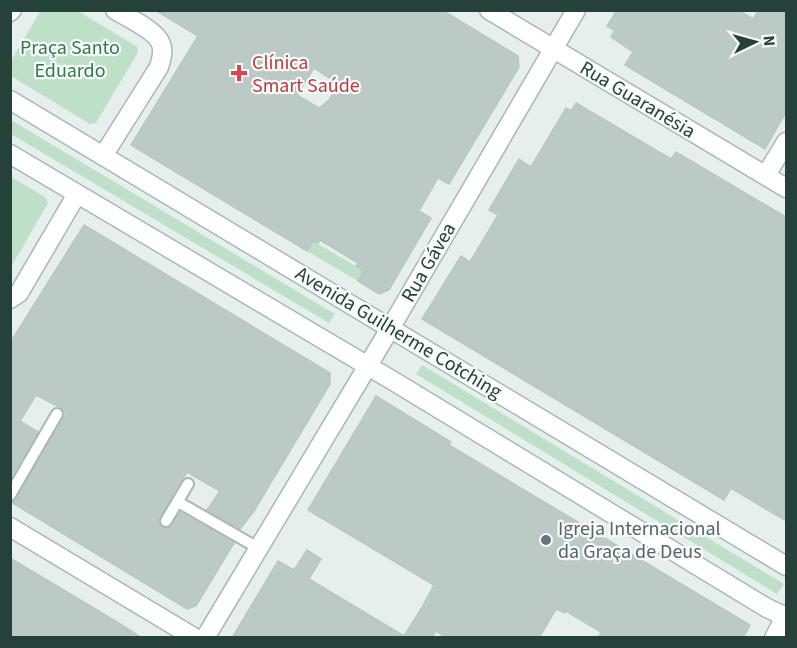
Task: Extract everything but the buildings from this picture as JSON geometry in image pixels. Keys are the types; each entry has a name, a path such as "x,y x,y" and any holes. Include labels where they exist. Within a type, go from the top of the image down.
{"main road":[{"path":"103,156 159,67 162,53 161,42 154,34 115,10"},
{"name":"Rua Guaranésia","path":"489,10 786,188"},
{"name":"Rua Gávea","path":"205,638 391,327 576,10"},
{"name":"Avenida Guilherme Cotching","path":"10,100 786,566"},
{"path":"766,175 786,142"},
{"path":"10,154 367,365 755,601 786,616 774,638"},
{"path":"10,299 19,293 77,194"},
{"path":"10,527 195,638"}],"lane":[{"path":"10,495 57,414"},
{"path":"166,521 188,484"},
{"path":"178,502 258,548"}],"green space":[{"name":"Praça Santo Eduardo","path":"41,10 78,11 137,45 138,52 96,123 90,124 11,76 11,61"},
{"path":"11,120 335,314 329,323 11,134"},
{"path":"11,177 45,197 48,203 11,267"},
{"path":"313,241 364,271 358,281 307,251"},
{"path":"422,365 784,584 777,594 416,374"}],"place":[{"name":"Clínica Smart Saúde","path":"239,73"},
{"name":"Igreja Internacional da Graça de Deus","path":"546,540"}]}
